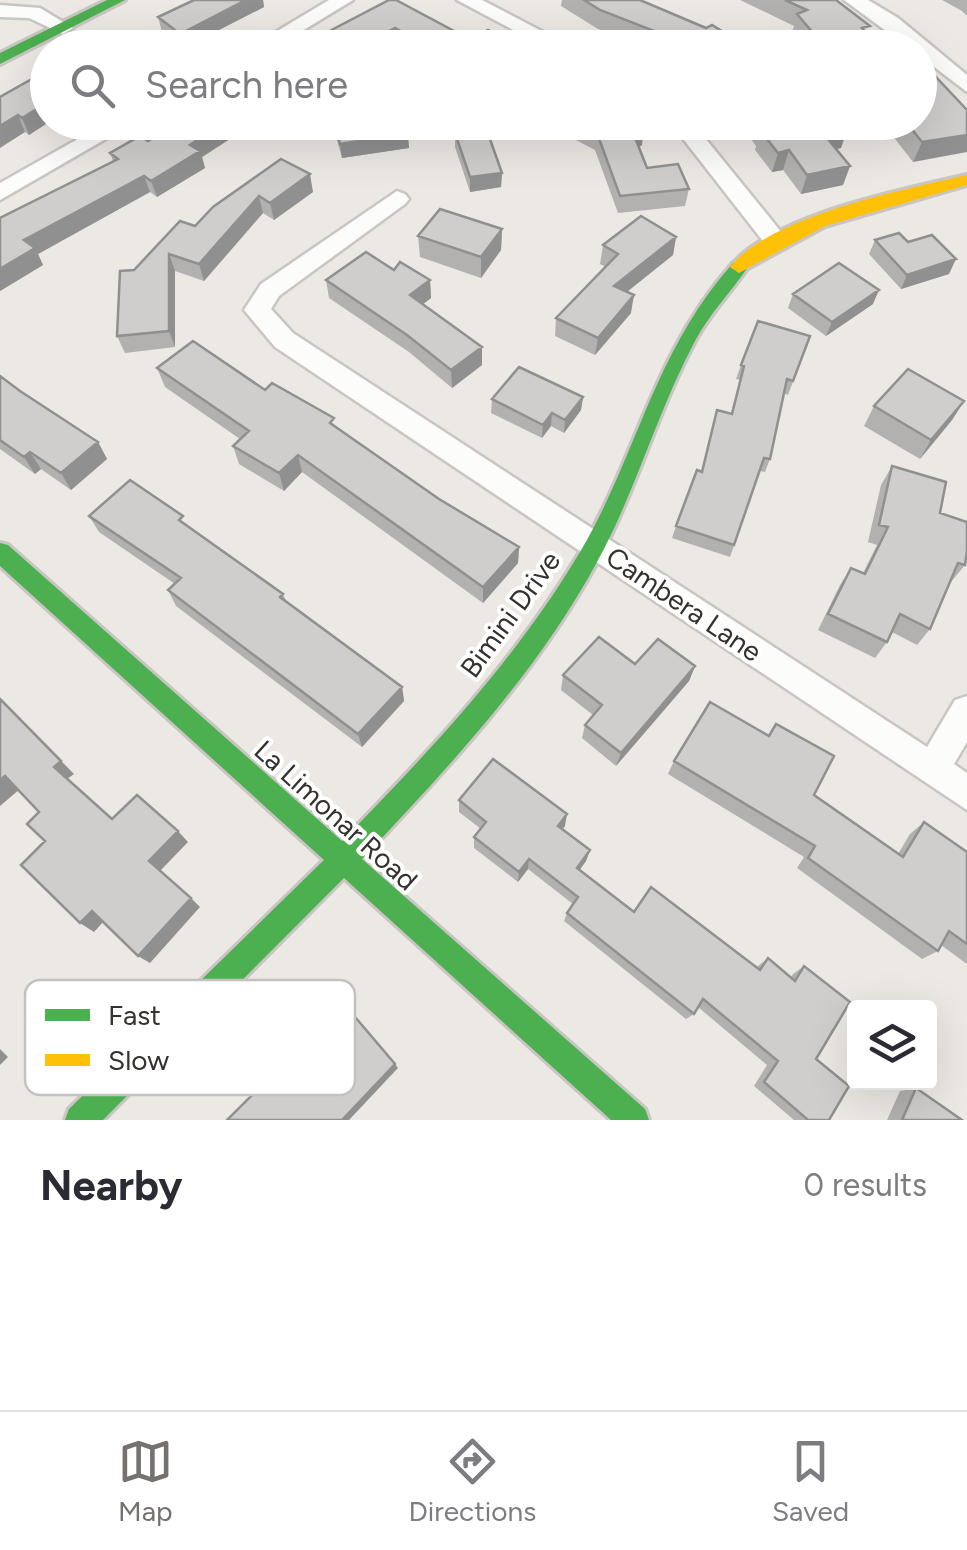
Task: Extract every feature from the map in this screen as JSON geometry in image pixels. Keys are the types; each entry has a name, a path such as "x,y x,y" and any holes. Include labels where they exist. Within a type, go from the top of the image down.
{"street":[{"path":"60,30 118,0"},
{"path":"290,30 343,0"},
{"path":"467,0 528,30"},
{"path":"854,0 901,30"},
{"path":"878,0 922,30"},
{"path":"0,10 34,12 64,28"},
{"path":"937,40 967,65"},
{"path":"0,60 30,45"},
{"path":"937,60 967,86"},
{"path":"0,193 93,140"},
{"path":"694,140 774,239"},
{"name":"Bimini Drive","path":"222,980 342,861 507,674 555,611 596,546 689,332 710,297 737,268 774,239 862,208 967,180"},
{"name":"Cambera Lane","path":"397,198 270,290 258,310 284,340 967,792"},
{"name":"La Limonar Road","path":"0,552 634,1120"},
{"path":"932,769 967,712"},
{"name":"Bimini Drive","path":"80,1120 105,1095"}],"building":[{"path":"194,0 246,0 188,30 175,30 158,17"},
{"path":"396,0 452,30 395,28 332,30"},
{"path":"584,0 640,0 706,28 712,25 720,30 652,30"},
{"path":"785,0 836,0 870,26 864,30 811,30 797,14 807,10"},
{"path":"937,78 967,110 967,135 937,140"},
{"path":"30,80 30,113 22,118 18,115 0,126 0,97"},
{"path":"133,140 197,140 190,145 200,151 151,181 144,176 24,240 35,248 0,269 0,218 118,159 110,153"},
{"path":"457,140 490,140 502,173 470,177"},
{"path":"600,140 636,140 647,168 678,164 689,189 620,196"},
{"path":"768,140 829,140 850,166 807,175 789,150 778,153"},
{"path":"281,159 310,174 270,203 259,196 199,264 169,254 169,331 117,336 120,271 134,270 180,221 195,226 213,207"},
{"path":"440,209 502,229 481,257 418,236"},
{"path":"641,216 676,237 614,286 634,295 598,338 556,318 618,254 603,245"},
{"path":"899,233 908,242 932,235 956,259 907,275 875,240"},
{"path":"366,252 394,270 400,262 430,280 410,295 482,347 451,370 326,280"},
{"path":"839,263 879,290 832,322 793,294"},
{"path":"758,321 810,336 793,381 787,379 770,459 764,458 734,545 676,526 697,470 702,472 717,410 732,414 744,366 741,365"},
{"path":"193,341 265,390 272,383 334,418 330,423 439,499 519,547 483,587 298,455 279,473 233,446 249,431 157,368"},
{"path":"519,367 583,397 565,420 552,413 543,425 492,399"},
{"path":"908,369 964,401 931,440 874,406"},
{"path":"0,376 98,442 61,473 30,452 24,457 0,440"},
{"path":"892,466 946,482 940,513 967,522 967,551 965,565 958,563 930,629 900,614 887,642 828,614 851,568 865,574 888,527 879,525"},
{"path":"130,480 183,516 179,520 283,594 280,597 402,687 358,734 168,590 181,578 89,516"},
{"path":"599,637 635,664 658,639 695,666 621,753 585,725 602,705 563,675"},
{"path":"0,699 61,761 54,767 112,819 137,795 178,831 149,861 191,898 138,956 92,911 80,923 21,865 45,841 27,824 39,812 5,776 0,780"},
{"path":"710,702 769,736 776,724 834,756 814,795 903,857 924,822 967,852 967,944 949,931 938,951 808,858 815,846 674,761"},
{"path":"493,759 567,814 558,826 590,850 577,868 634,912 651,887 760,970 768,958 795,981 804,966 847,1000 816,1059 847,1084 829,1120 808,1120 764,1082 778,1061 703,999 694,1014 567,913 578,897 529,859 519,872 474,837 486,822 459,800"},
{"path":"355,1017 395,1064 342,1120 227,1120 252,1095 355,1095"},
{"path":"915,1090 919,1090 962,1120 902,1120"}],"traffic: fast":[{"path":"58,30 118,0"},
{"path":"0,59 30,44"},
{"path":"224,980 432,766 552,614 607,523 670,370 689,334 739,267"},
{"path":"0,552 634,1120"},
{"path":"80,1120 107,1095"}],"traffic: slow":[{"path":"739,267 764,249 819,222 967,180"}]}
